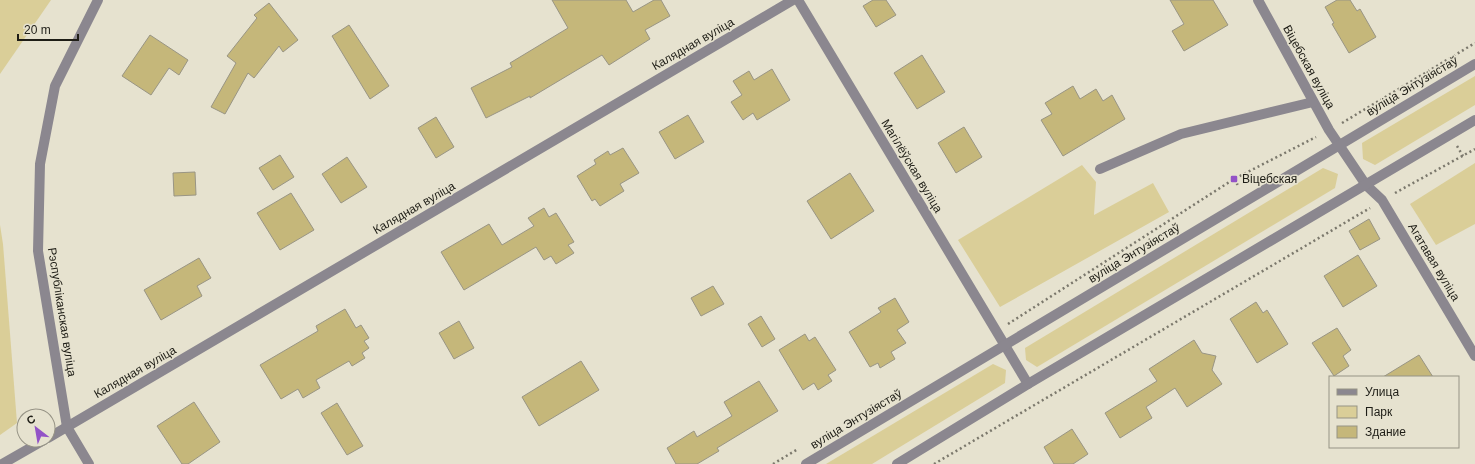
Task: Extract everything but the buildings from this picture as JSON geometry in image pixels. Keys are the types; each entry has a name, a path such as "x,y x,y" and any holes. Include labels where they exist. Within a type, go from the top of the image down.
{"street":[{"name":"Рэспубліканская вуліца","path":"89,464 67,427 38,251 40,164 55,86 98,0"},
{"name":"Калядная вуліца","path":"56,433 793,0"},
{"name":"Магілёўская вуліца","path":"798,0 1028,384"},
{"name":"Віцебская вуліца","path":"1258,0 1329,130 1366,185"},
{"name":"вуліца Энтузіястаў","path":"806,464 1475,64"},
{"path":"1100,170 1181,134 1313,102"},
{"path":"897,464 1028,384 1475,120"},
{"name":"Агатавая вуліца","path":"1366,185 1382,200 1475,356"},
{"path":"2,464 30,448"}],"path":[{"path":"996,331 1234,179 1329,130 1475,43"},
{"path":"934,464 1382,200 1475,149"},
{"path":"773,464 800,448"}],"green space":[{"path":"0,0 51,0 0,74"},
{"path":"1475,76 1475,105 1375,165 1363,159 1362,143"},
{"path":"1475,163 1475,224 1436,245 1410,204"},
{"path":"1082,165 1096,182 1094,215 1153,183 1169,212 1000,307 958,240"},
{"path":"1323,168 1338,174 1335,188 1037,367 1026,360 1025,348"},
{"path":"0,225 3,244 16,424 0,435"},
{"path":"993,364 1006,370 1005,383 872,464 826,464"}],"place":[{"name":"Віцебская","path":"1234,179"}]}
